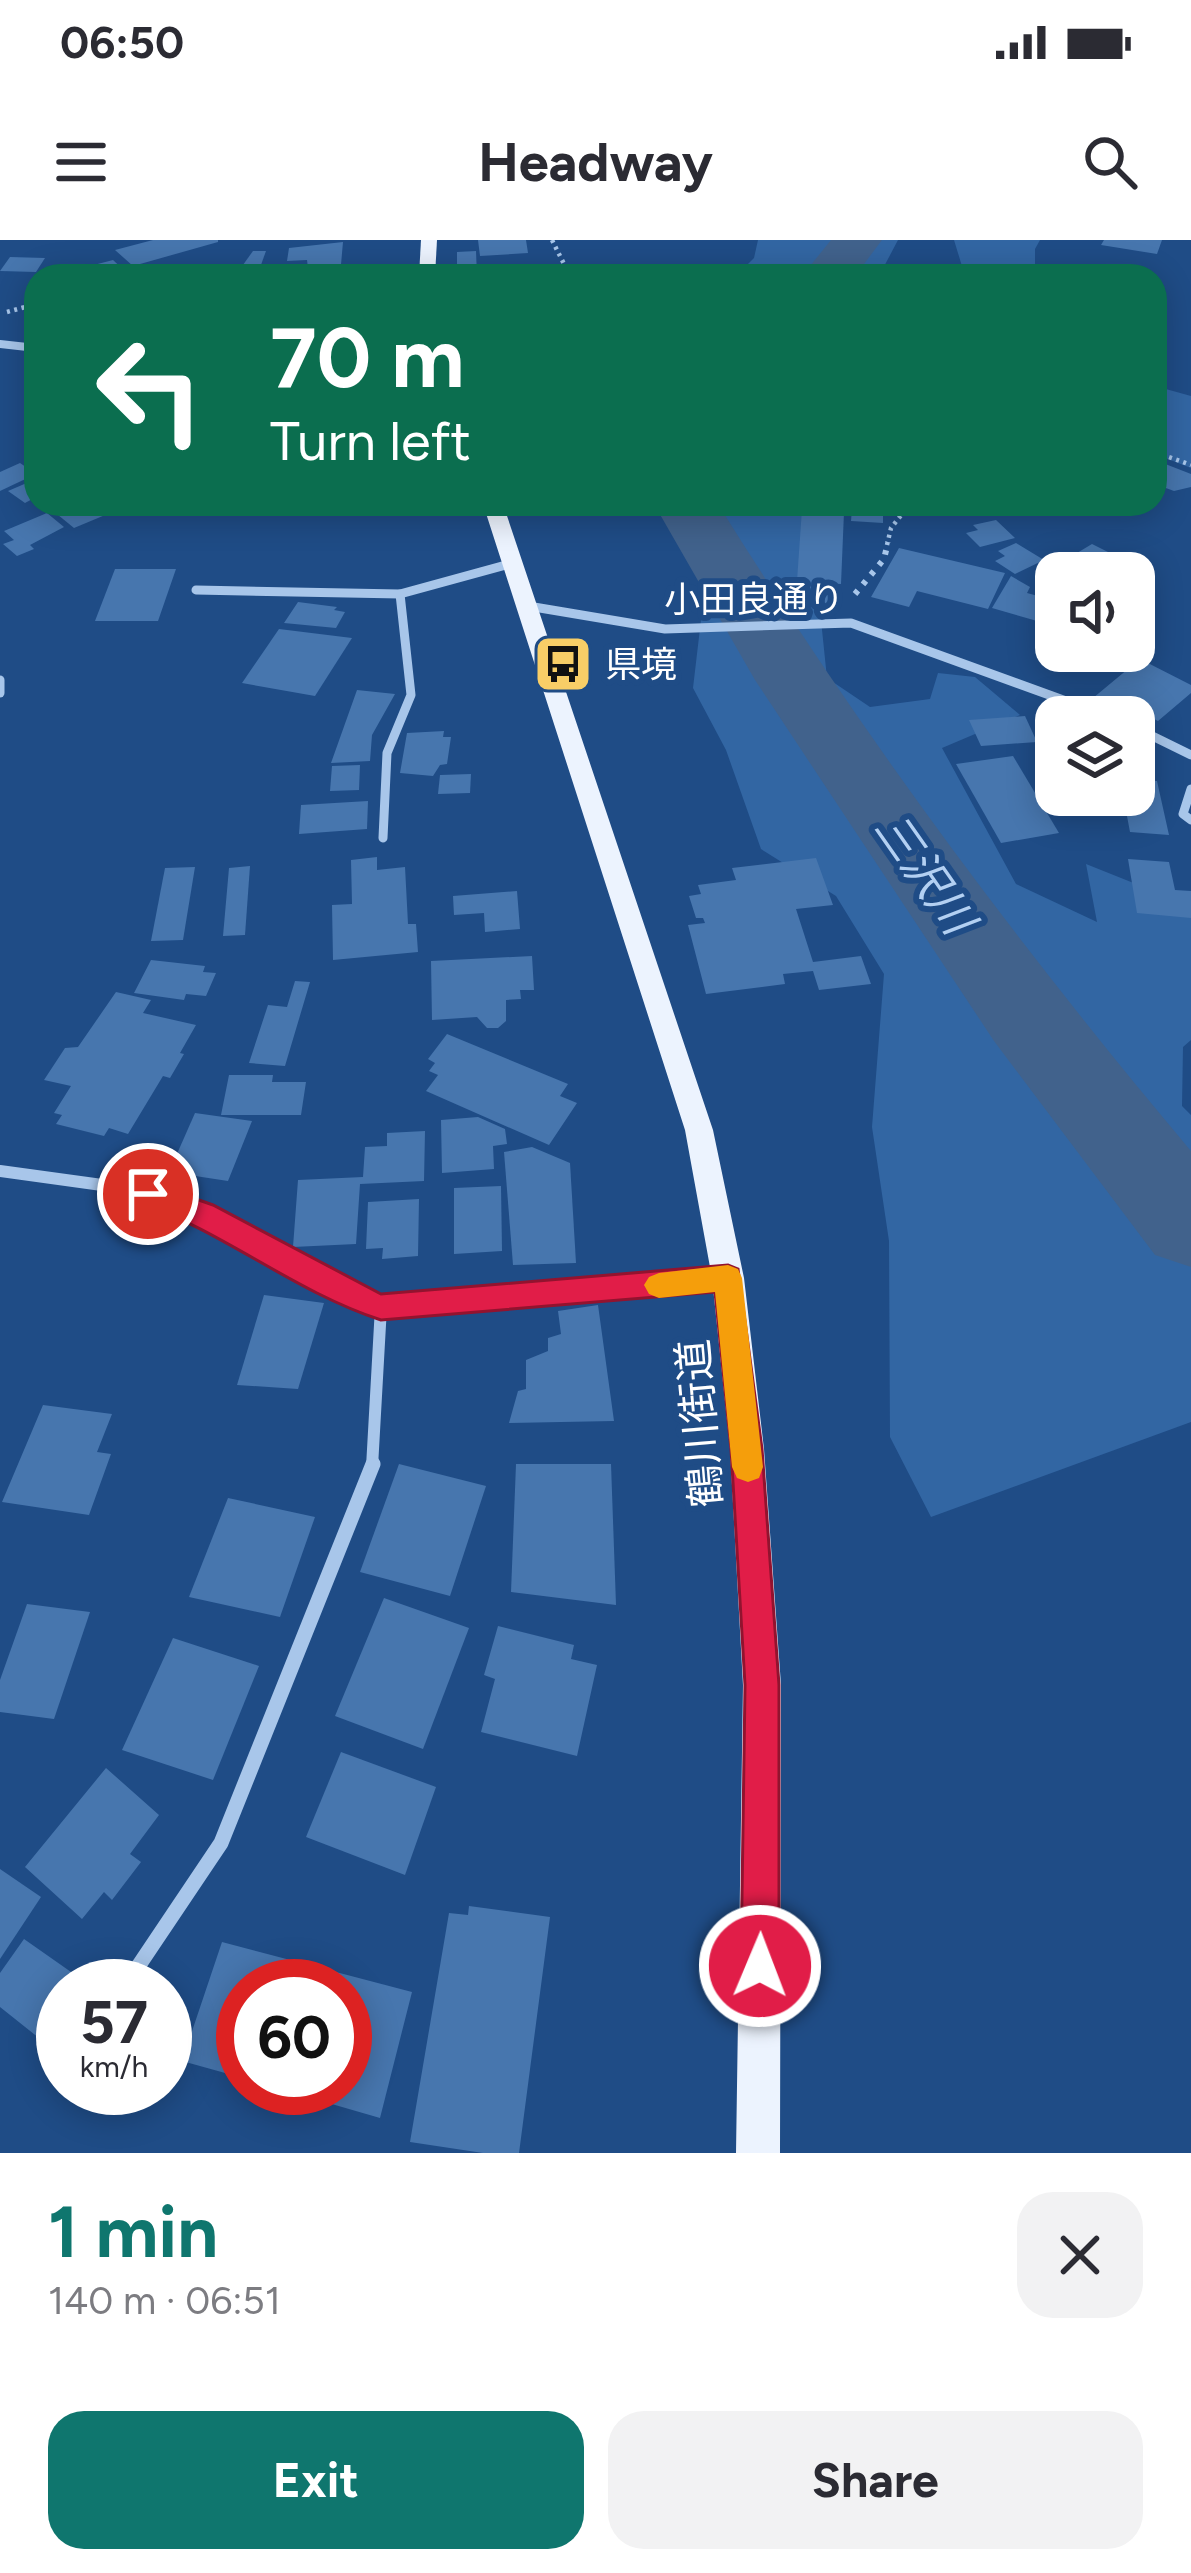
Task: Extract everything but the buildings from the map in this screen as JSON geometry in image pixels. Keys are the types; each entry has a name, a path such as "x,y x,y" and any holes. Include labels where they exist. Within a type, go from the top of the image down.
{"main road":[{"name":"鶴川街道","path":"497,516 700,1130 728,1278 747,1449 762,1685 758,2153"}],"street":[{"path":"196,590 400,594 513,563"},
{"path":"383,838 387,753 411,695 400,594"},
{"name":"小田良通り","path":"528,606 665,629 851,623 1052,696"},
{"path":"0,680 0,693"},
{"path":"1155,738 1191,754"},
{"path":"1191,788 1183,814 1191,820"},
{"path":"0,1171 176,1202 356,1299 381,1307 728,1278"},
{"path":"143,1959 221,1843 373,1466 381,1307"}],"path":[{"path":"831,623 884,559 892,528 901,516"}],"shaded area":[{"path":"758,240 898,240 885,264 748,264"},
{"path":"954,240 1040,240 1035,264 961,264"},
{"path":"1167,389 1191,396 1191,468 1167,459"},
{"path":"713,516 810,516 827,678 870,707 930,699 938,673 975,677 1020,715 942,748 1016,884 1097,922 1086,864 1191,906 1191,1040 1183,1047 1182,1106 1191,1115 1191,1422 931,1517 890,1437 889,1241 872,1127 884,974 836,896 761,849 726,750 693,688"}],"waterway":[{"name":"三沢川","path":"838,264 857,240"},
{"name":"三沢川","path":"693,516 791,680 1026,1017 1191,1224"}],"slow traffic":[{"path":"659,1285 728,1278 748,1467"}],"place":[{"name":"県境","path":"563,664"}],"route":[{"path":"148,1194 203,1213 356,1299 381,1307 728,1278 747,1449 762,1685 760,1966"}]}
